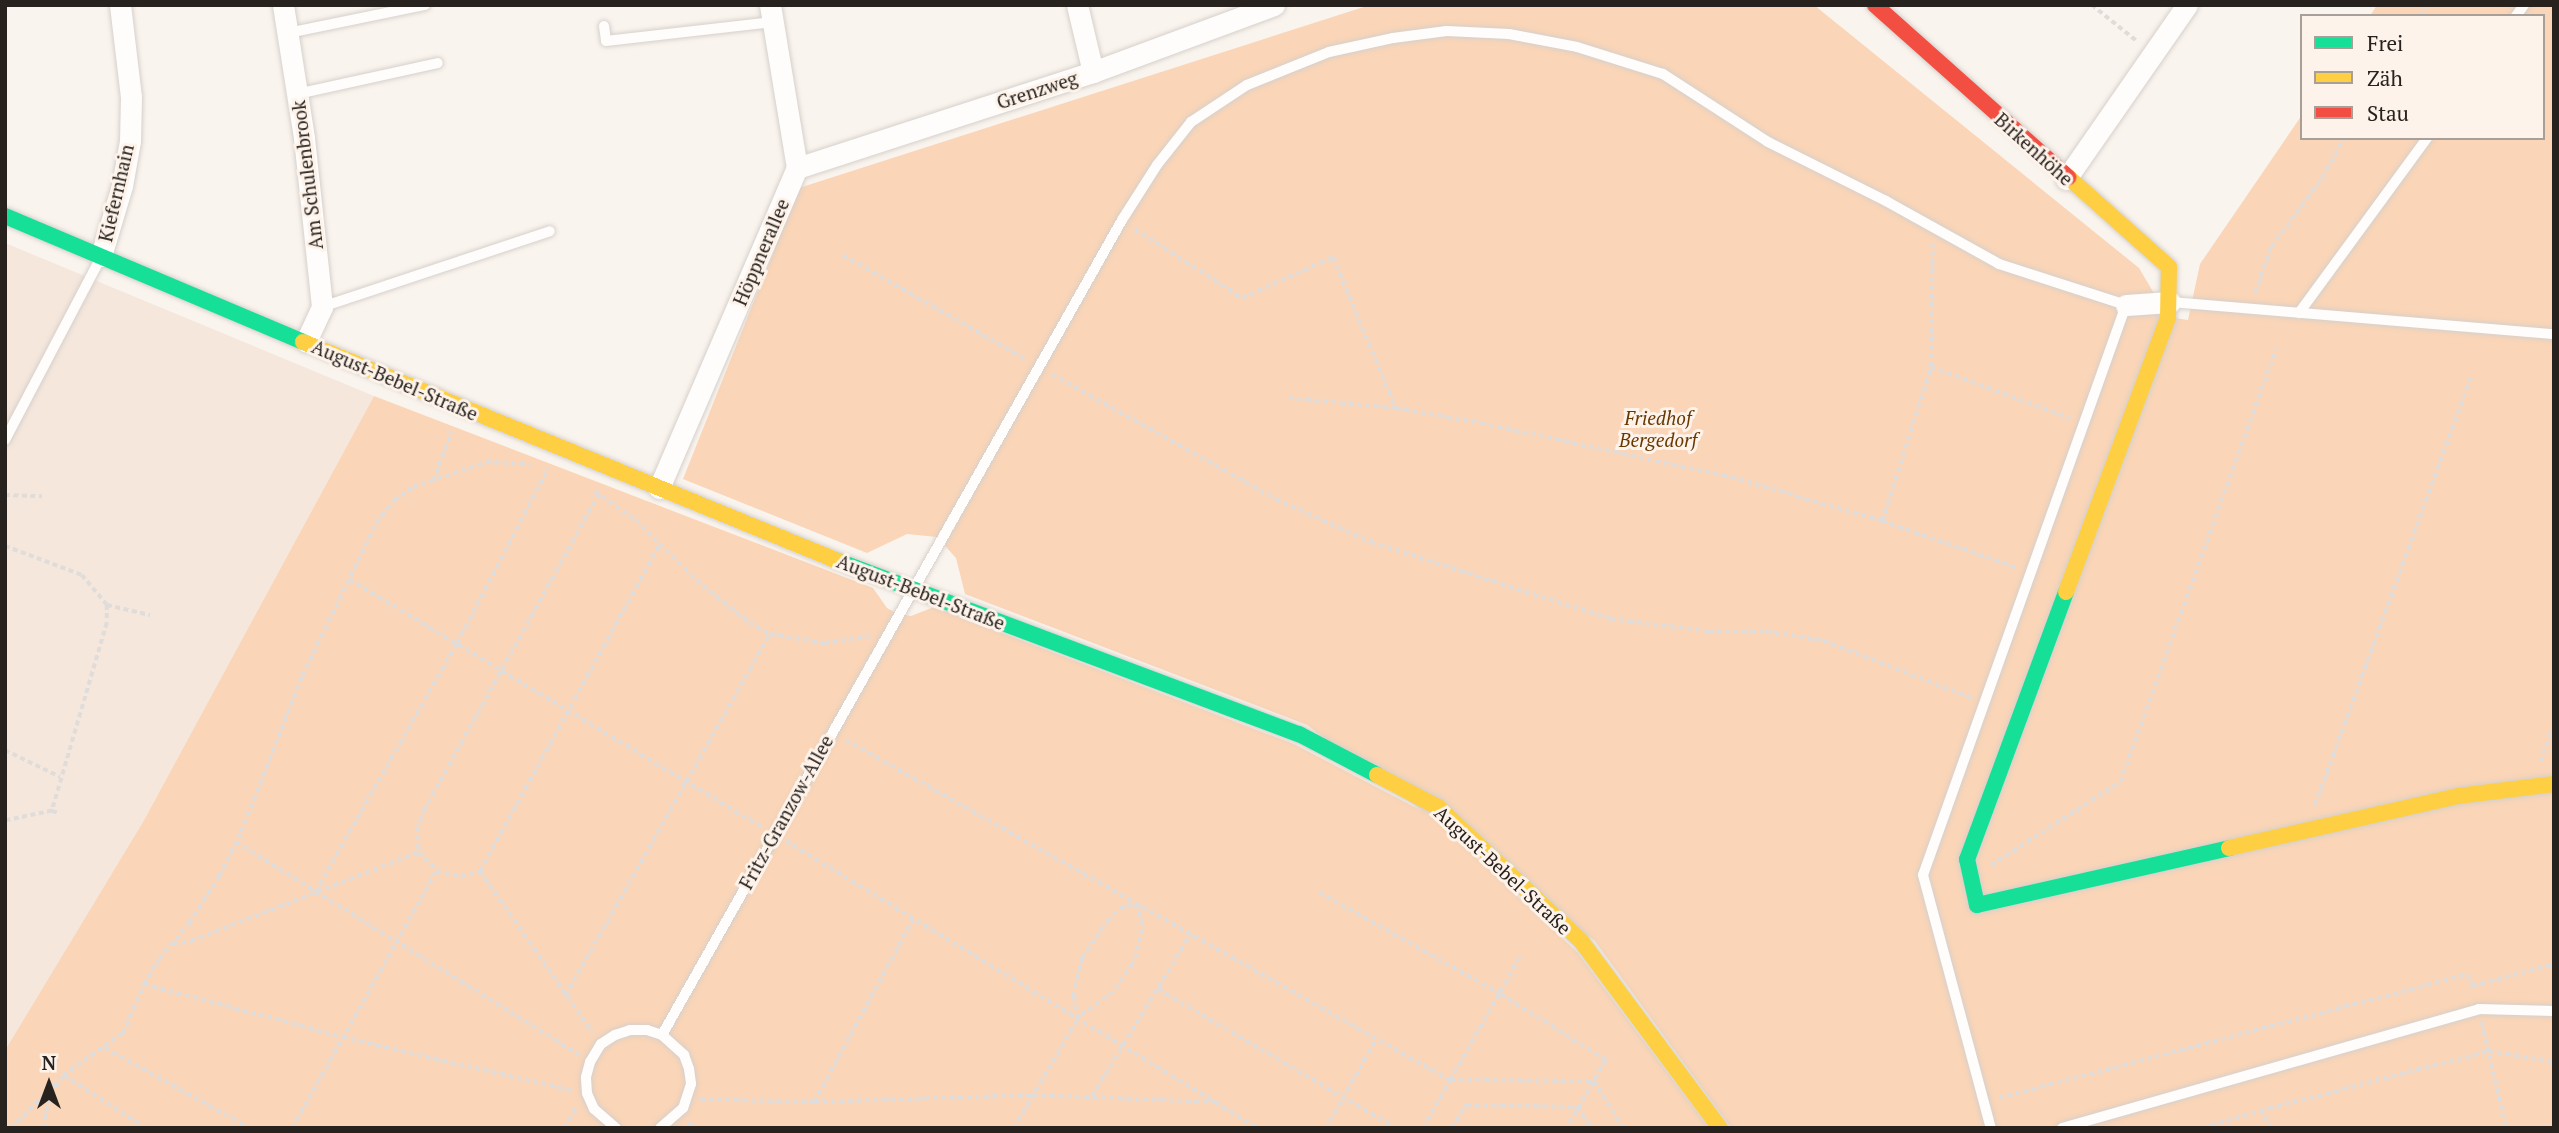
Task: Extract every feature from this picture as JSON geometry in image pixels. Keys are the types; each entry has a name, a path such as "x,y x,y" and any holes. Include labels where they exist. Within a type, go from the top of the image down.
{"street":[{"name":"Kiefernhain","path":"101,256 122,186 130,141 131,97 120,5"},
{"name":"Am Schulenbrook","path":"284,5 322,307"},
{"path":"1077,5 1093,72"},
{"name":"Grenzweg","path":"797,168 1093,72 1274,5"},
{"name":"Birkenhöhe","path":"1875,5 2066,179 2169,267 2168,317 1968,859 1971,878"},
{"path":"2066,179 2187,5"},
{"path":"771,13 797,168"},
{"name":"Höppnerallee","path":"659,488 797,168"},
{"name":"August-Bebel-Straße","path":"5,216 306,341 461,409 911,590 1298,734 1438,807 1580,941 1720,1128"},
{"path":"2126,305 2170,302"},
{"path":"306,341 322,307"},
{"path":"1971,878 1977,905 2458,796 2554,784"}],"lane":[{"path":"288,33 425,5"},
{"path":"604,26 606,40 771,13"},
{"name":"Fritz-Granzow-Allee","path":"662,1035 911,590 1041,368 1122,220 1157,165 1191,122 1247,85 1329,52 1393,38 1447,32 1510,34 1577,47 1663,74 1768,142 2000,264 2126,305"},
{"path":"297,94 438,63"},
{"path":"2299,313 2426,140"},
{"path":"322,307 551,231"},
{"path":"5,440 101,256"},
{"path":"2170,302 2554,334"},
{"path":"1991,1128 1923,875 2126,305"},
{"path":"2062,1128 2479,1009 2554,1011"},
{"path":"616,1128 594,1109 587,1093 590,1062 601,1044 614,1035 630,1030 646,1030 662,1035 684,1055 689,1069 688,1098 677,1116 660,1128"}],"path":[{"path":"2092,5 2153,54"},
{"path":"2249,309 2271,247 2322,178 2343,140"},
{"path":"1122,220 1242,298 1333,257 1396,408"},
{"path":"1882,521 1931,366 1933,227"},
{"path":"843,255 1276,499 1371,542 1611,619 1708,631 1766,631 1824,641 1984,703"},
{"path":"1971,878 2120,782 2277,347"},
{"path":"1931,366 2084,423"},
{"path":"2306,830 2472,376"},
{"path":"1289,398 1396,408 1580,442 1718,474 1882,521 2031,572"},
{"path":"433,481 461,409"},
{"path":"11,1128 64,1075 85,1058 105,1048 122,1033 144,984 219,876 236,842 302,676 376,523 394,500 413,487 486,462 549,467 558,471"},
{"path":"315,892 457,643 549,467"},
{"path":"588,487 636,520 703,586 748,622 770,634 824,643 888,633"},
{"path":"599,493 425,809 418,827 419,852 437,870 461,877 480,871 660,544"},
{"path":"5,495 42,496"},
{"path":"5,546 82,575 107,605 150,615"},
{"path":"349,579 685,779 1258,1128"},
{"path":"52,811 107,623 107,605"},
{"path":"565,996 685,779 770,634"},
{"path":"2530,787 2554,724"},
{"path":"832,732 1450,1080 1594,1081"},
{"path":"5,750 60,777"},
{"path":"5,821 52,811 59,813"},
{"path":"236,842 590,1062"},
{"path":"173,944 191,942 419,852"},
{"path":"292,1128 437,870"},
{"path":"480,871 601,1044"},
{"path":"1319,892 1501,994 1606,1059 1567,1128"},
{"path":"1079,1018 1073,996 1082,958 1107,921 1120,908 1138,904"},
{"path":"1014,1128 1079,1018 1112,992 1133,964 1143,929 1138,904"},
{"path":"814,1102 913,918"},
{"path":"1092,1097 1191,933"},
{"path":"1423,1128 1520,957"},
{"path":"1984,1102 2468,974 2472,986 2554,964"},
{"path":"144,984 343,1037 551,1088 587,1093"},
{"path":"1157,989 1396,1128"},
{"path":"2479,1009 2506,1128"},
{"path":"1326,1128 1376,1039"},
{"path":"105,1048 250,1128"},
{"path":"2202,1128 2489,1051 2554,1062"},
{"path":"44,1128 47,1102 64,1075"},
{"path":"64,1075 146,1128"},
{"path":"1594,1081 1623,1128"},
{"path":"688,1098 814,1102 1033,1095 1215,1102"},
{"path":"1452,1128 1466,1105 1578,1107"},
{"path":"1578,1107 1591,1128"},
{"path":"2260,1111 2271,1128"}],"shaded area":[{"path":"5,243 374,396 143,822 5,1052"}],"green space":[{"name":"Friedhof Bergedorf","path":"1370,5 1814,5 2139,268 2168,317 2188,320 2200,264 2300,118 2300,140 2545,140 2545,14 2371,14 2377,5 2554,5 2554,1128 1731,1128 1594,940 1307,725 965,594 956,558 937,537 907,534 867,553 683,479 799,188"},
{"path":"374,396 873,588 887,608 898,614 911,616 934,607 1294,744 1432,816 1577,952 1709,1128 5,1128 6,1049 143,822"}],"traffic: fast":[{"path":"5,216 303,342"},
{"path":"838,561 1299,734 1377,775"},
{"path":"2066,592 1967,859 1977,905 2229,848"}],"traffic: slow":[{"path":"2066,592 2168,317 2169,267 2068,177"},
{"path":"303,342 838,561"},
{"path":"1377,775 1438,807 1581,941 1720,1128"},
{"path":"2229,848 2458,796 2554,784"}],"traffic: jam":[{"path":"1875,5 2068,177"}]}
